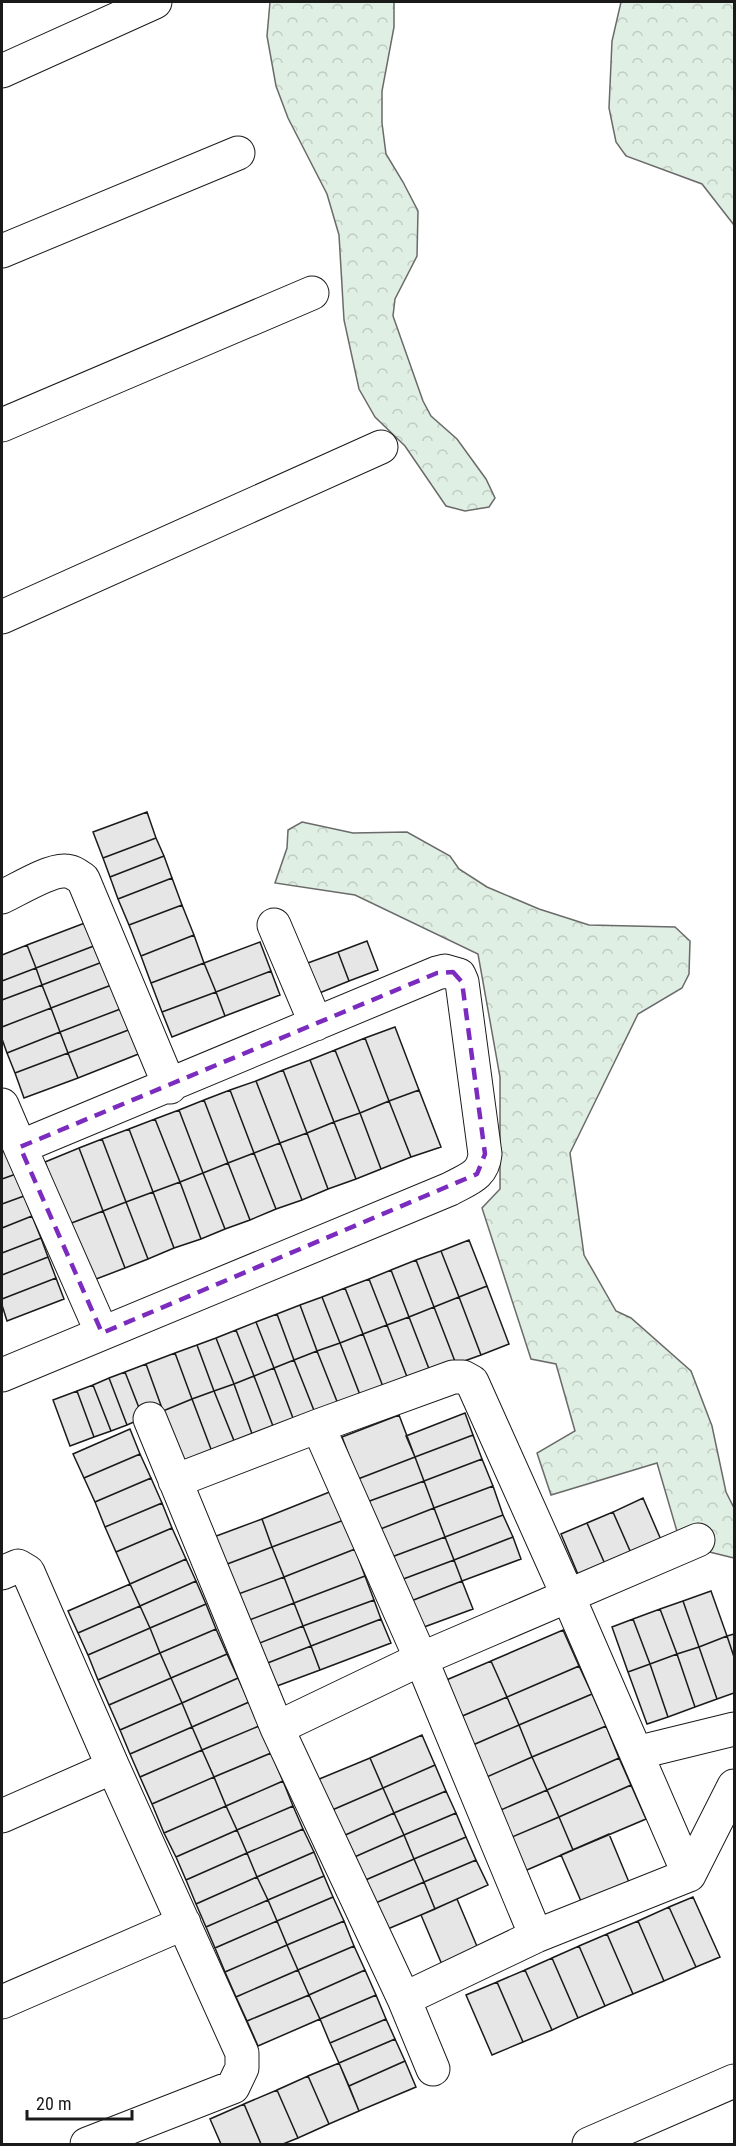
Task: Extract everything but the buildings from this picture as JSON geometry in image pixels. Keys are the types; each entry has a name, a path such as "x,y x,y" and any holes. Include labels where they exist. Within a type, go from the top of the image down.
{"street":[{"path":"2,71 155,2"},
{"path":"2,251 238,153"},
{"path":"2,425 312,293"},
{"path":"2,617 381,447"},
{"path":"2,897 53,873 64,871 74,873 83,879 170,1087"},
{"path":"274,925 316,1024"},
{"path":"2,1375 450,1189 477,1174 484,1165 485,1154 464,993 459,975 445,971 437,973 170,1087 20,1147"},
{"path":"2,1105 102,1333"},
{"path":"175,1481 453,1377 468,1378 472,1382 568,1596 688,1875"},
{"path":"150,1419 277,1728 404,1998 433,2069"},
{"path":"318,1426 421,1659 536,1936"},
{"path":"277,1728 421,1659 698,1540"},
{"path":"2,1573 18,1566 28,1572 242,2053 242,2068 233,2087 87,2145"},
{"path":"636,1753 735,1729"},
{"path":"2,1816 113,1767"},
{"path":"404,1998 536,1936 688,1875 735,1786"},
{"path":"2,2002 184,1923"},
{"path":"589,2145 649,2131 735,2081"}],"highlighted area":[{"path":"453,972 462,982 485,1154 477,1174 102,1333 20,1147 437,973"}],"green space":[{"path":"270,2 394,2 394,27 382,91 382,123 386,154 418,211 417,256 395,299 393,316 423,401 431,416 457,439 486,479 495,498 489,507 465,511 446,506 405,446 375,417 359,389 344,320 339,235 327,194 288,118 276,86 267,36"},
{"path":"621,2 734,2 734,225 702,184 626,156 616,142 609,108 612,41"},
{"path":"302,822 353,833 407,832 450,856 459,869 487,887 539,909 589,925 675,927 690,941 689,974 682,988 638,1014 570,1153 584,1255 616,1311 631,1318 691,1371 712,1426 726,1492 734,1508 734,1558 681,1545 657,1463 551,1495 537,1453 575,1431 556,1364 531,1359 482,1208 500,1189 500,1077 478,954 355,895 275,883 287,848 288,830"}]}
